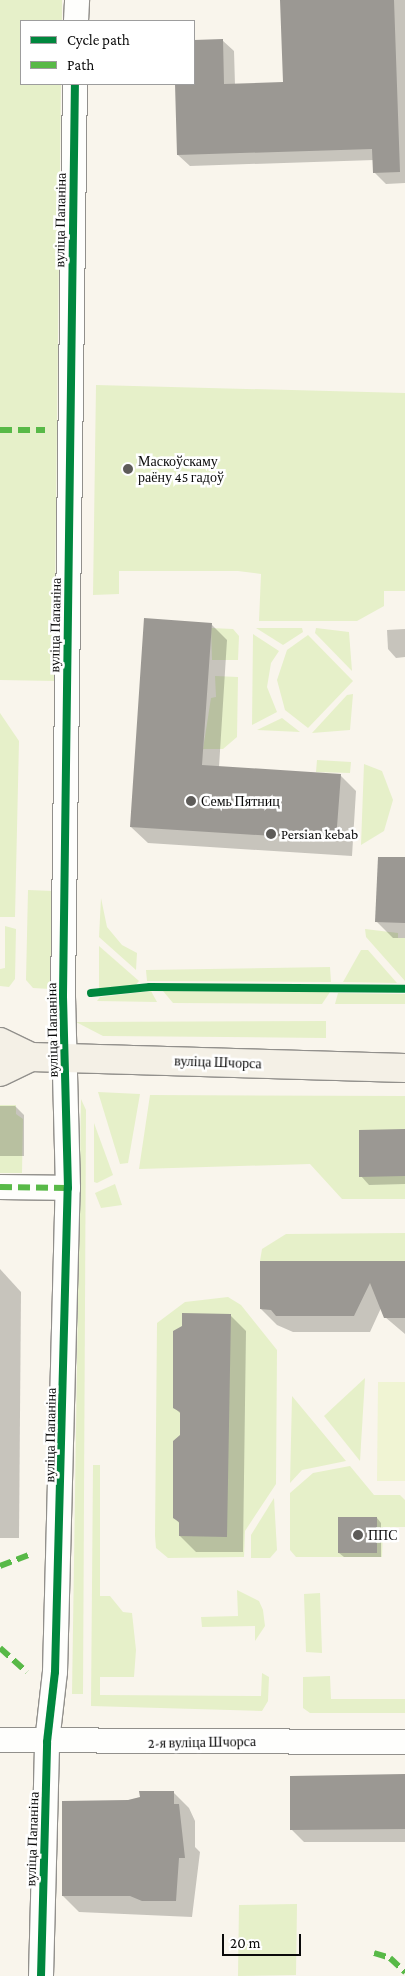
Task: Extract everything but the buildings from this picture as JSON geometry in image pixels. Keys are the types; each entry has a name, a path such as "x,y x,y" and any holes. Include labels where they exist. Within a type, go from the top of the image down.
{"main road":[{"name":"вуліца Шчорса","path":"0,1042 30,1057 405,1068"},
{"name":"вуліца Шчорса","path":"0,1072 30,1057"}],"street":[{"path":"76,20 77,0"},
{"name":"вуліца Папаніна","path":"41,1976 47,1742 55,1672 68,1188 64,1058 75,85"},
{"path":"0,1187 68,1188"},
{"name":"2-я вуліца Шчорса","path":"0,1740 47,1742 405,1742"}],"green space":[{"path":"0,0 62,0 62,20 20,20 20,85 61,85 54,681 0,680"},
{"path":"96,385 405,393 405,591 384,591 384,606 357,621 259,621 261,574 238,571 119,571 119,594 93,595"},
{"path":"211,628 233,629 239,636 238,660 212,660"},
{"path":"256,628 302,628 303,632 283,645"},
{"path":"316,628 349,632 352,671 315,633"},
{"path":"253,634 279,651 271,663 267,687 277,712 252,725"},
{"path":"308,635 353,681 308,728 285,710 277,680 287,650"},
{"path":"215,676 238,677 237,737 223,749 203,749 211,698 216,697"},
{"path":"353,694 350,730 312,733 347,695"},
{"path":"0,713 19,741 15,917 0,917"},
{"path":"282,718 300,732 257,730"},
{"path":"317,760 351,762 350,773 316,772"},
{"path":"364,764 382,771 393,800 384,831 361,845"},
{"path":"28,890 53,891 50,989 33,988 26,980"},
{"path":"101,898 107,927 122,945 137,953 136,970 99,937"},
{"path":"5,926 16,929 15,979 9,987 0,986 0,969 5,968"},
{"path":"365,929 398,933 398,938 405,938 405,981 366,937"},
{"path":"99,946 139,981 135,986 99,989"},
{"path":"361,950 368,950 397,983 343,982"},
{"path":"330,967 331,982 147,981 146,970"},
{"path":"151,991 157,1002 97,1001 100,997"},
{"path":"163,991 330,992 322,1004 173,1003"},
{"path":"338,993 405,994 405,1004 335,1004"},
{"path":"326,1021 326,1038 103,1036 76,1022"},
{"path":"98,1092 140,1094 128,1163 120,1164"},
{"path":"150,1095 405,1096 405,1199 342,1199 310,1164 139,1169"},
{"path":"81,1099 86,1110 83,1694 72,1694"},
{"path":"0,1105 16,1105 16,1114 23,1119 22,1173 0,1173"},
{"path":"94,1123 113,1175 97,1183 94,1182"},
{"path":"115,1184 122,1205 101,1208 95,1193"},
{"path":"405,1233 405,1261 260,1261 262,1249 286,1234"},
{"path":"228,1297 241,1305 277,1350 276,1484 245,1531 244,1557 168,1558 156,1548 155,1536 157,1323 185,1302"},
{"path":"365,1378 360,1461 324,1416"},
{"path":"378,1382 405,1382 405,1481 377,1481"},
{"path":"292,1396 346,1461 302,1470 290,1483"},
{"path":"93,1465 100,1465 100,1596 110,1596 123,1612 132,1613 136,1650 134,1677 100,1677 100,1695 261,1696 262,1673 269,1677 268,1701 262,1711 91,1706"},
{"path":"350,1466 374,1495 400,1495 405,1500 405,1527 383,1527 382,1557 296,1557 290,1550 290,1493 313,1473"},
{"path":"274,1498 277,1550 270,1558 251,1558 251,1535"},
{"path":"237,1590 259,1601 263,1610 265,1626 255,1641 255,1626 202,1627 201,1617 238,1616"},
{"path":"320,1593 322,1653 306,1652 304,1594"},
{"path":"330,1676 331,1699 405,1699 405,1713 310,1713 303,1708 303,1677"},
{"path":"297,1904 296,1975 238,1976 239,1905"}],"marked path":[{"path":"0,430 45,430"},
{"path":"0,1187 68,1188"},
{"path":"0,1566 28,1555"},
{"path":"0,1648 27,1672"},
{"path":"374,1953 390,1958 405,1972"}],"cycle path":[{"path":"41,1976 47,1742 55,1672 68,1188 63,995 75,85"},
{"path":"91,993 150,987 405,989"}],"place":[{"name":"Маскоўскаму раёну 45 гадоў","path":"128,469"},
{"name":"Семь Пятниц","path":"191,801"},
{"name":"Persian kebab","path":"271,834"},
{"name":"ППС","path":"358,1535"}]}
